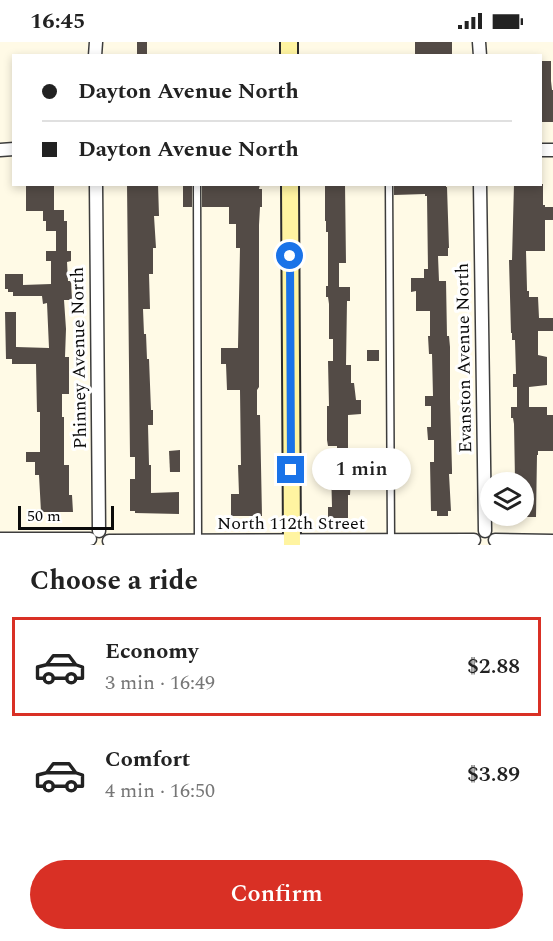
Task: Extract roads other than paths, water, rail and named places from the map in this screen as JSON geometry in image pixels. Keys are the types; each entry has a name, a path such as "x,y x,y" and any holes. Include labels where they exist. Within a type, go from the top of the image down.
{"street":[{"name":"Phinney Avenue North","path":"93,538 96,186"},
{"path":"290,186 292,543"},
{"name":"Evanston Avenue North","path":"480,186 485,531"},
{"path":"475,542 477,533 485,531 490,532 494,542 553,541"},
{"path":"0,539 93,538 105,533 108,543"},
{"name":"North 112th Street","path":"108,543 475,542"}],"lane":[{"path":"197,186 198,541"},
{"path":"389,186 391,543"}]}
